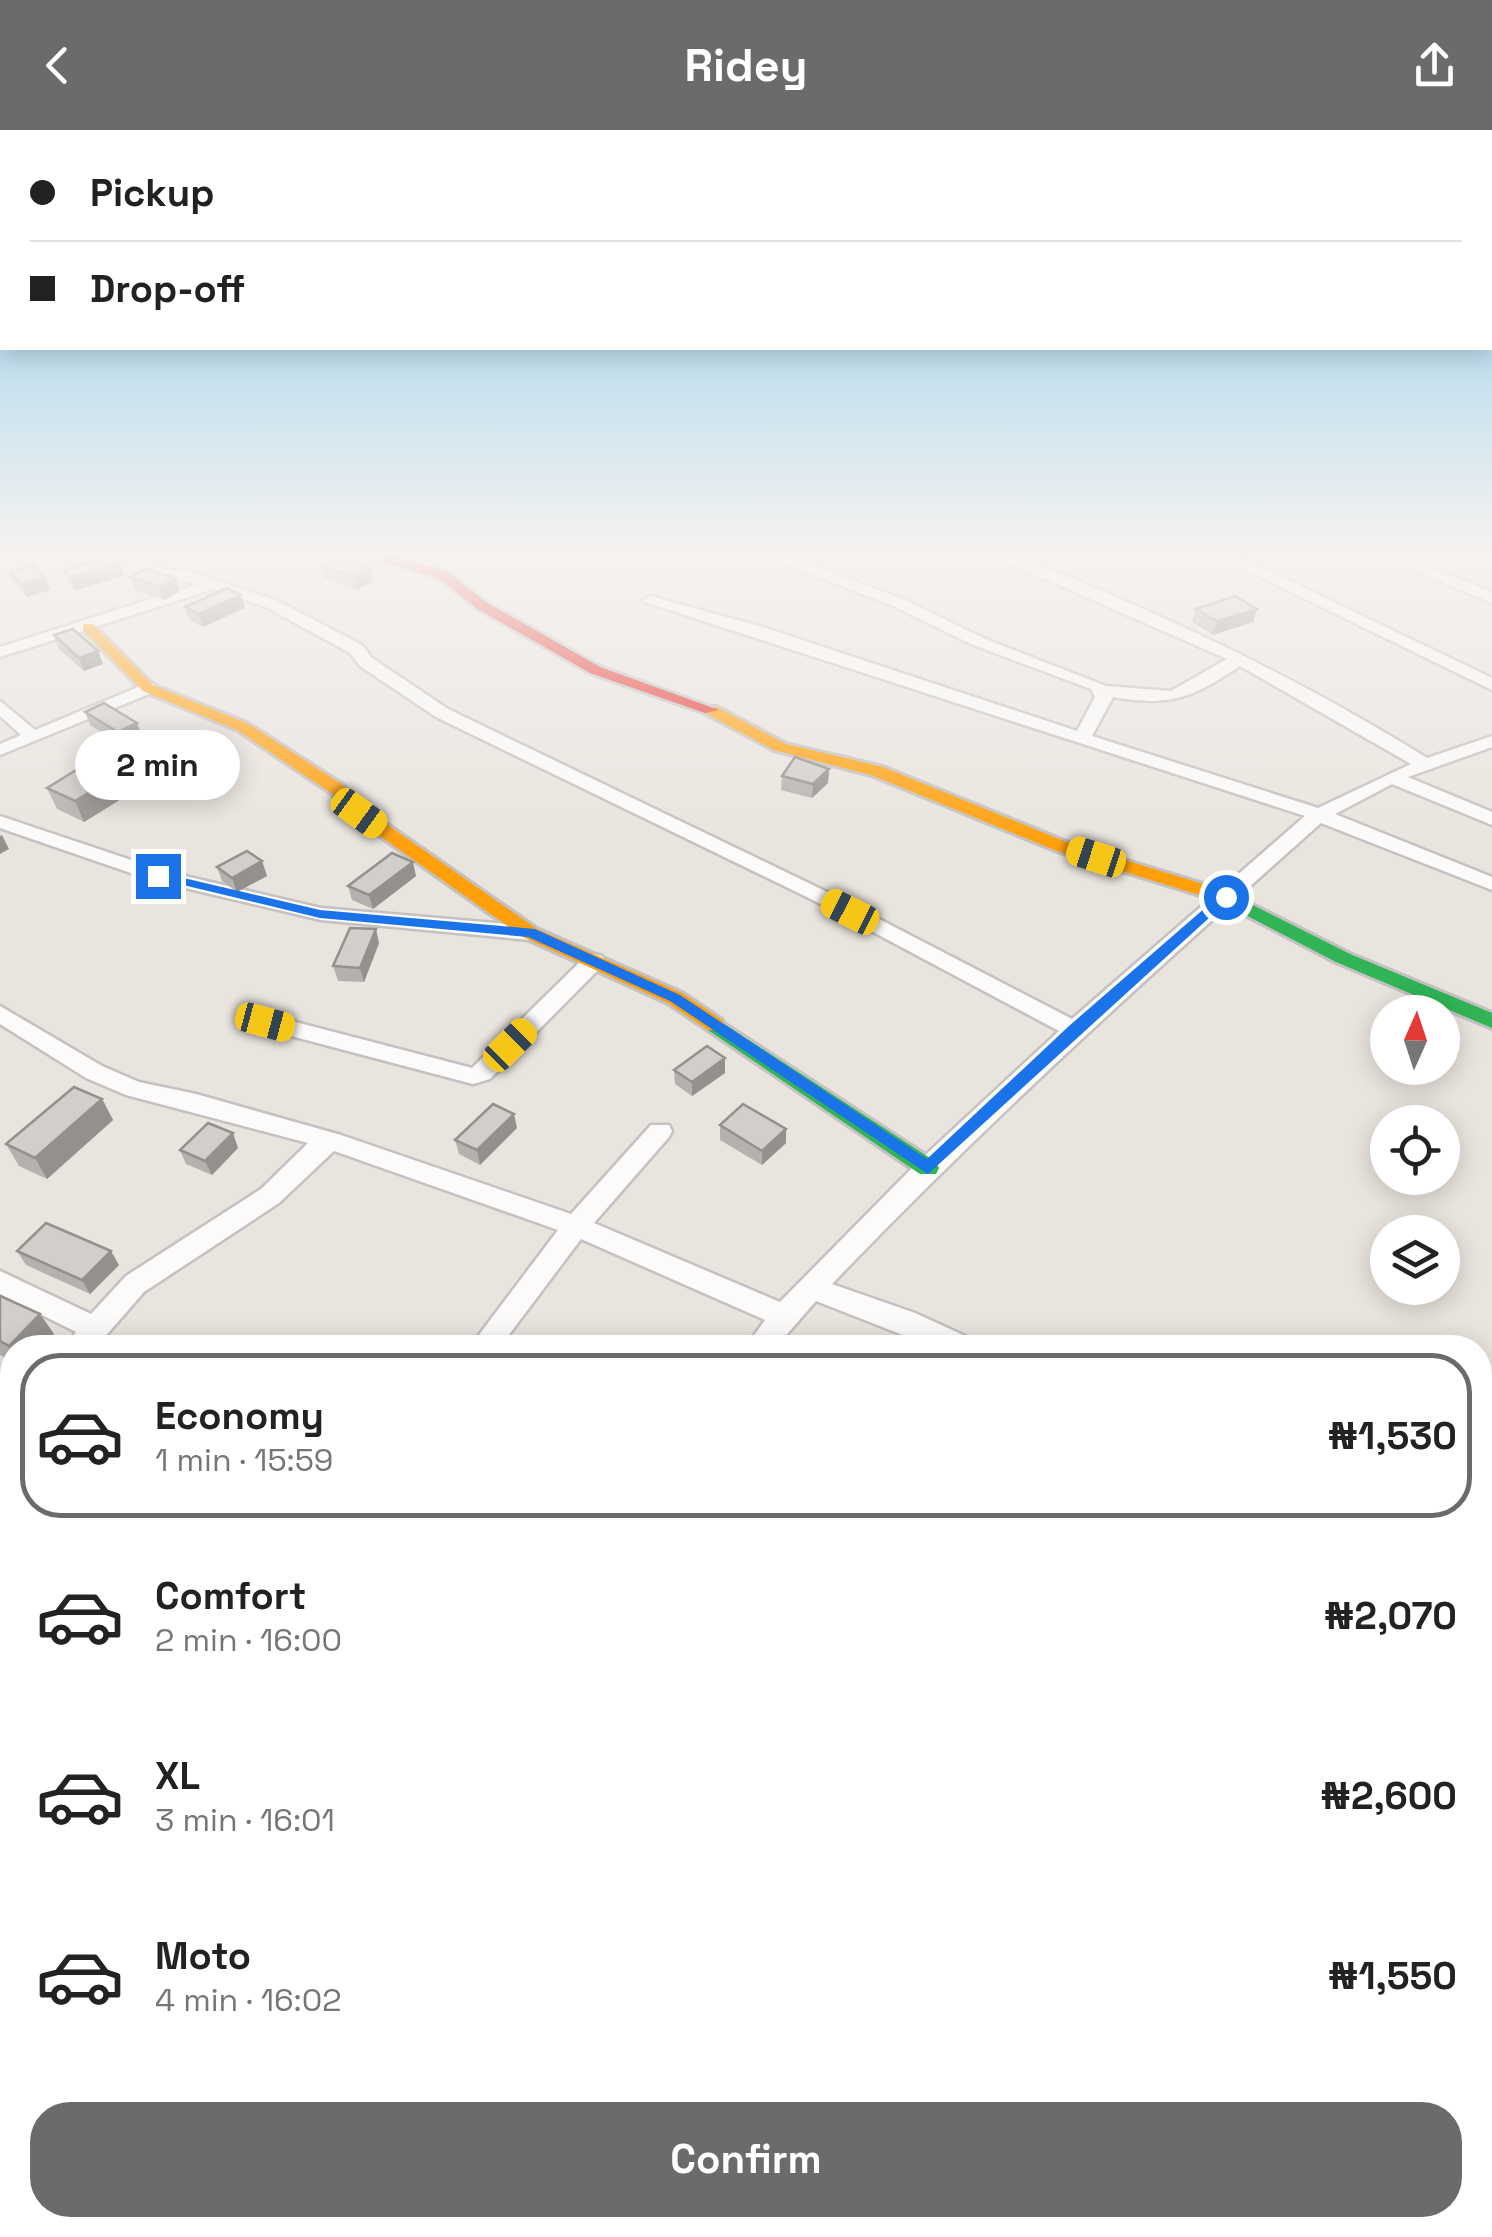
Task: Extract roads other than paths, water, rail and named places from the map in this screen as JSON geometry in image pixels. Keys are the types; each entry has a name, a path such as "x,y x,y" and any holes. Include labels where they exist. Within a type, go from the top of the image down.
{"street":[{"path":"110,649 148,688 243,727 337,789 359,813 530,932 675,998 928,1168"},
{"path":"356,649 366,662 442,713 820,896 1074,1030"},
{"path":"559,649 595,670 698,703 780,746 877,771 958,800 1063,846 1226,897 1343,958 1492,1021"},
{"path":"816,649 1274,796 1492,884"},
{"path":"998,649 1101,690 1148,698 1180,697 1237,660"},
{"path":"1215,649 1339,710 1424,764"},
{"path":"1417,649 1492,685"},
{"path":"0,750 148,688"},
{"path":"1083,737 1104,696 1101,690"},
{"path":"0,706 33,737"},
{"path":"770,1335 928,1168 1074,1030 1317,816 1391,777 1492,742"},
{"path":"1391,777 1492,818"},
{"path":"0,822 158,876 320,914 530,932"},
{"path":"265,1022 473,1076 482,1073 594,961"},
{"path":"0,1014 94,1072 134,1089 196,1102 332,1141 576,1226 784,1316"},
{"path":"493,1335 576,1226 660,1130"},
{"path":"89,1335 135,1284 172,1257 226,1228 270,1196 317,1149 332,1141"},
{"path":"0,1282 81,1335"},
{"path":"814,1289 936,1335"}]}
